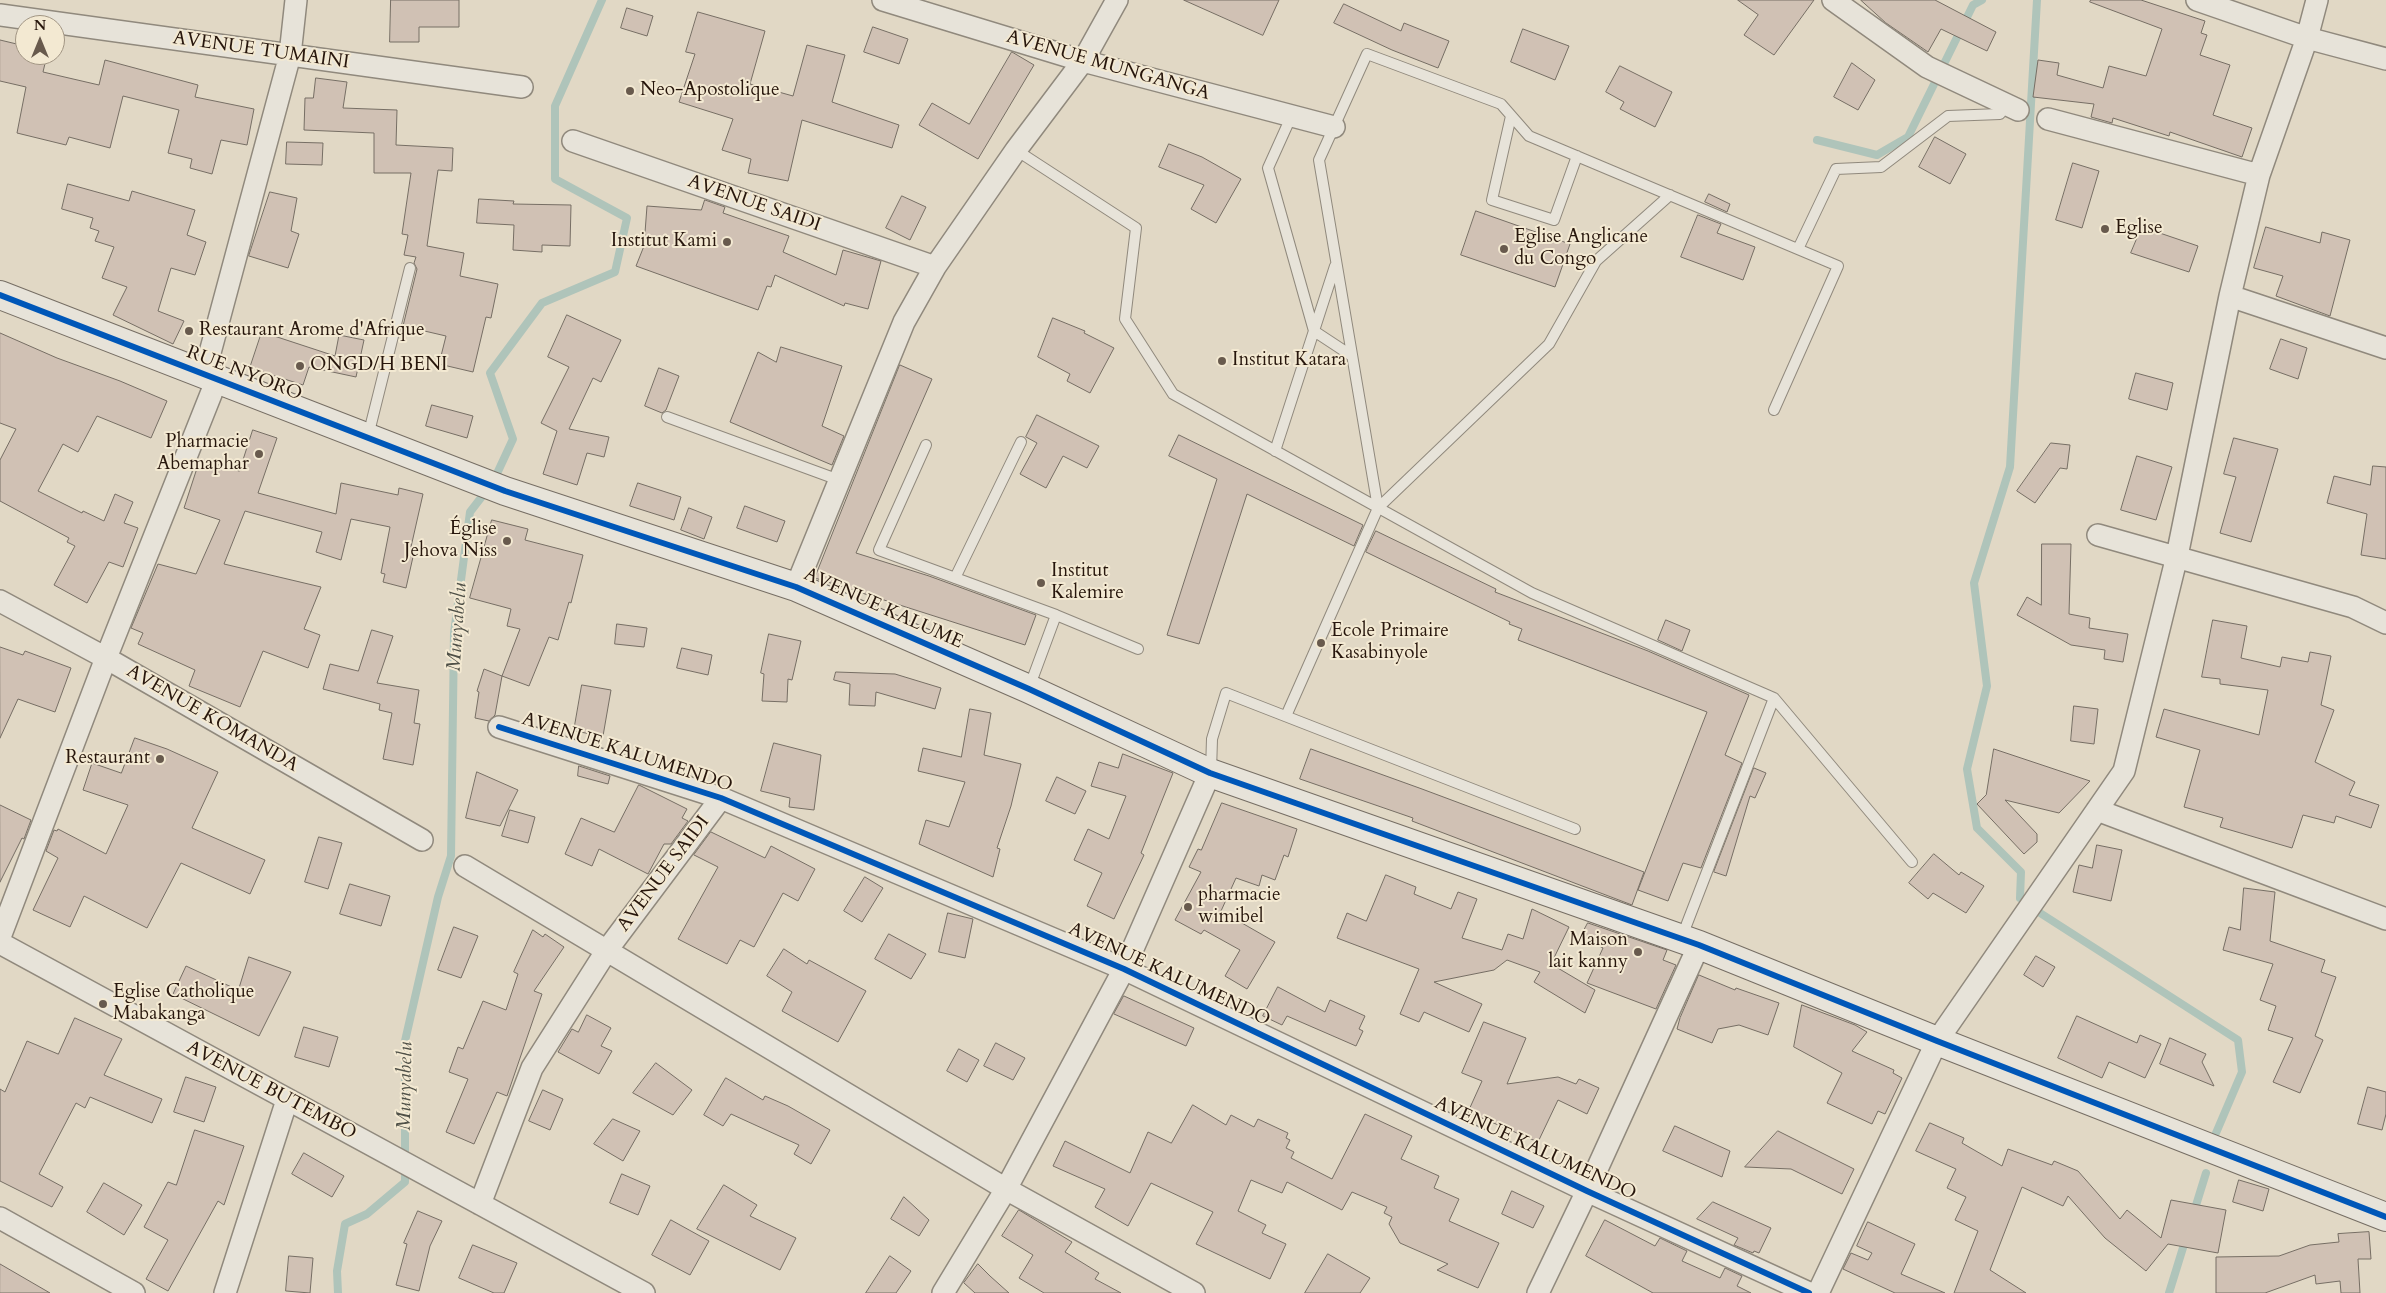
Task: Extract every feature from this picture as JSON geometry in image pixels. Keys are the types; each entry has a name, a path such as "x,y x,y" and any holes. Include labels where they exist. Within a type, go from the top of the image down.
{"street":[{"path":"0,937 211,377 290,55 296,0"},
{"name":"AVENUE MUNGANGA","path":"883,0 1083,61 1334,127"},
{"path":"796,587 904,322 935,267 1016,150 1083,61 1117,0"},
{"path":"1833,0 1927,67 2012,108"},
{"path":"2197,0 2307,38 2386,59"},
{"path":"1818,1293 1937,1041 2124,771 2177,556 2230,296 2259,175 2307,38 2317,0"},
{"name":"AVENUE TUMAINI","path":"0,15 522,87"},
{"path":"2048,119 2259,175"},
{"name":"AVENUE SAIDI","path":"573,141 935,267"},
{"name":"RUE NYORO","path":"0,295 504,490"},
{"path":"2230,296 2386,348"},
{"name":"AVENUE KALUME","path":"504,490 796,587 1029,689 1210,773 1690,942 2386,1217"},
{"path":"2098,535 2353,607 2386,623"},
{"name":"AVENUE KOMANDA","path":"0,601 106,658 422,840"},
{"name":"AVENUE KALUMENDO","path":"499,727 722,798 1124,969 1587,1191 1809,1293"},
{"path":"943,1293 1006,1189 1124,969 1210,773"},
{"name":"AVENUE SAIDI","path":"480,1204 532,1068 607,950 722,798"},
{"path":"2097,810 2386,919"},
{"path":"465,866 1006,1189 1194,1293"},
{"path":"1538,1293 1587,1191 1690,942"},
{"name":"AVENUE BUTEMBO","path":"0,943 644,1293"},
{"path":"225,1293 287,1100"},
{"path":"0,1218 134,1293"}],"lane":[{"path":"1378,508 1318,160 1367,54 1501,104 1529,136 1838,266 1774,410"},
{"path":"1798,249 1836,169 1881,167 1948,116 2000,114 2012,108"},
{"path":"1511,116 1492,200 1554,220 1577,156"},
{"path":"1291,117 1268,168 1314,332 1352,356"},
{"path":"1016,150 1136,228 1125,320 1173,394 1532,593 1774,698 1912,862"},
{"path":"1286,716 1378,508 1549,344 1596,261 1670,196"},
{"path":"1276,451 1336,263"},
{"path":"368,437 410,268"},
{"path":"667,417 839,480"},
{"path":"955,578 1021,442"},
{"path":"926,445 879,550 1056,614 1138,649"},
{"path":"1029,689 1056,614"},
{"path":"1210,773 1212,739 1226,693 1575,829"},
{"path":"1690,942 1774,698"}],"building":[{"path":"391,0 459,0 459,27 419,27 419,42 390,42"},
{"path":"1184,0 1279,0 1263,35"},
{"path":"1738,0 1814,0 1774,55 1744,35 1758,15"},
{"path":"1861,0 1935,0 1996,32 1987,51 1941,29 1928,52 1886,23"},
{"path":"2091,0 2141,0 2205,21 2201,33 2207,35 2200,55 2230,65 2213,115 2252,128 2242,157 2170,132 2169,136 2113,118 2112,123 2091,117 2094,104 2033,97 2038,60 2059,63 2057,75 2103,88 2109,66 2146,76 2162,29 2090,2"},
{"path":"1344,4 1401,31 1404,23 1449,41 1438,68 1392,50 1334,23"},
{"path":"627,8 653,16 647,36 621,28"},
{"path":"698,12 765,31 750,84 793,96 807,45 845,55 832,102 899,125 892,148 802,120 788,181 748,173 751,159 722,150 733,119 679,102 695,54 686,52"},
{"path":"873,27 908,39 899,64 864,52"},
{"path":"1523,29 1569,46 1555,80 1511,62"},
{"path":"0,40 15,44 15,65 45,65 43,72 99,85 105,60 198,85 195,97 254,109 247,145 221,140 212,174 190,168 192,159 168,153 179,110 123,96 110,148 69,137 66,145 17,133 26,87 0,81"},
{"path":"1012,52 1034,65 978,159 919,125 932,103 969,124"},
{"path":"1852,63 1875,80 1858,110 1834,97"},
{"path":"1620,66 1672,92 1655,127 1620,109 1624,102 1606,92"},
{"path":"316,78 347,82 343,108 397,110 396,145 453,148 452,171 438,170 427,246 464,253 460,276 498,284 491,318 486,317 473,372 439,364 446,336 403,326 417,269 414,263 416,257 404,255 408,235 402,234 411,173 374,173 374,133 304,130 305,98 313,98"},
{"path":"1935,137 1966,154 1950,184 1919,167"},
{"path":"287,142 323,143 322,165 286,164"},
{"path":"1169,144 1202,157 1241,179 1216,223 1191,209 1204,185 1159,167"},
{"path":"2073,163 2099,171 2082,228 2056,220"},
{"path":"68,184 129,201 132,191 195,210 187,235 206,242 195,275 171,268 158,311 184,321 173,344 113,315 127,287 102,278 114,247 95,241 99,231 90,228 93,218 62,209"},
{"path":"270,192 297,198 291,231 299,234 288,268 249,256"},
{"path":"1709,194 1730,204 1727,212 1705,202"},
{"path":"902,196 926,207 910,240 886,228"},
{"path":"479,199 514,201 513,204 571,205 570,246 542,245 542,252 513,250 514,225 477,223"},
{"path":"705,200 725,207 723,213 789,236 783,252 836,275 843,250 881,261 868,309 845,303 844,306 775,275 771,287 767,286 758,310 636,266 644,246 647,206 701,210"},
{"path":"1476,211 1570,244 1555,287 1461,255"},
{"path":"1698,215 1721,224 1717,233 1755,247 1743,280 1681,257"},
{"path":"2142,227 2198,246 2189,272 2131,253"},
{"path":"2266,227 2320,243 2322,232 2350,240 2330,316 2276,296 2283,276 2254,268"},
{"path":"567,315 621,340 601,382 593,378 569,429 609,437 604,457 587,453 577,485 543,474 557,431 541,423 569,367 548,357"},
{"path":"1053,318 1085,331 1084,333 1114,348 1090,393 1067,381 1070,374 1038,357"},
{"path":"262,332 335,356 339,335 364,340 356,377 309,367 303,385 250,368"},
{"path":"0,333 57,358 120,381 167,401 151,438 97,416 78,452 63,444 38,491 82,513 83,511 104,521 115,494 133,502 124,523 138,528 123,567 109,562 87,603 54,585 75,546 67,542 69,538 0,501 0,460 16,429 0,423"},
{"path":"2281,339 2307,348 2298,379 2270,369"},
{"path":"781,347 842,366 822,426 844,436 832,465 730,422 758,352 776,362"},
{"path":"900,365 932,379 856,553 929,576 1036,615 1025,645 815,578"},
{"path":"659,368 679,376 666,410 662,413 645,406"},
{"path":"2136,373 2173,383 2167,410 2129,399"},
{"path":"432,405 473,416 467,438 426,426"},
{"path":"1037,415 1099,446 1087,468 1063,456 1046,488 1020,474 1037,443 1026,437"},
{"path":"253,430 277,438 258,493 336,514 341,483 398,495 399,488 423,494 411,547 415,548 406,588 383,582 385,574 381,573 390,527 351,519 341,560 316,552 322,532 245,511 224,564 321,587 304,629 320,635 308,668 263,651 240,707 189,686 195,670 138,644 143,633 131,628 158,564 196,574 220,520 184,508 200,459 239,471"},
{"path":"1179,435 1363,525 1354,546 1247,494 1199,644 1167,635 1217,479 1169,456"},
{"path":"2234,438 2278,449 2251,542 2220,533 2236,477 2224,474"},
{"path":"2051,443 2070,445 2067,469 2060,468 2035,503 2017,491"},
{"path":"2137,456 2172,467 2156,520 2121,510"},
{"path":"2373,466 2386,467 2386,559 2361,555 2367,514 2327,503 2334,476 2370,485"},
{"path":"638,483 681,497 674,520 630,506"},
{"path":"745,506 785,521 777,542 737,528"},
{"path":"689,508 712,517 704,539 681,530"},
{"path":"492,520 528,529 525,540 583,555 571,603 569,602 558,640 549,637 529,686 502,676 520,629 507,626 511,609 470,598"},
{"path":"1376,531 1496,589 1495,592 1648,651 1749,695 1725,755 1742,763 1701,868 1683,863 1668,901 1638,890 1707,712 1518,640 1522,629 1509,624 1510,622 1366,552"},
{"path":"2042,544 2071,544 2069,614 2090,618 2089,628 2128,634 2123,662 2104,659 2105,650 2071,645 2017,615 2027,597 2041,605"},
{"path":"1666,620 1690,630 1682,651 1658,640"},
{"path":"2213,620 2247,626 2241,658 2280,667 2282,657 2308,662 2310,652 2331,656 2321,705 2334,710 2315,762 2355,782 2349,795 2379,805 2371,828 2336,816 2334,823 2303,815 2292,848 2220,827 2223,818 2184,807 2200,750 2156,737 2164,709 2259,735 2268,690 2220,684 2220,679 2202,677"},
{"path":"617,624 647,628 644,647 615,644"},
{"path":"372,630 393,636 377,683 419,690 414,723 420,724 413,765 383,759 392,713 379,710 380,704 323,689 330,664 358,671"},
{"path":"769,634 801,641 792,680 788,679 787,702 762,701 764,674 761,673"},
{"path":"0,647 23,655 25,651 71,668 55,712 18,699 0,738"},
{"path":"682,648 712,655 708,675 677,668"},
{"path":"484,669 502,676 495,715 489,721 475,718 479,692 477,691"},
{"path":"836,672 895,674 941,688 935,709 876,692 875,706 849,705 850,684 834,680"},
{"path":"582,685 611,690 603,736 574,731"},
{"path":"2074,706 2098,709 2094,744 2071,741"},
{"path":"970,709 991,713 984,755 1021,764 1011,806 997,848 1000,849 993,877 919,844 926,820 949,827 965,782 918,771 923,748 961,757"},
{"path":"135,738 167,749 218,772 192,828 265,860 250,894 181,863 147,928 84,896 70,927 33,910 58,858 46,851 54,830 57,831 58,829 106,854 128,805 83,790 92,763 121,773"},
{"path":"774,743 821,755 814,810 789,807 790,798 761,791"},
{"path":"1311,749 1644,872 1632,905 1412,821 1413,818 1300,779"},
{"path":"1994,749 2090,781 2059,813 2005,800 2037,834 2037,842 2024,854 1977,804 1986,795"},
{"path":"1123,754 1173,773 1141,853 1144,855 1114,919 1087,906 1102,873 1074,860 1088,829 1109,839 1126,796 1091,786 1099,762 1118,768"},
{"path":"579,766 610,776 608,784 578,776"},
{"path":"1754,768 1766,773 1755,798 1750,796 1726,876 1714,872"},
{"path":"477,772 518,790 500,826 466,818"},
{"path":"1057,777 1086,791 1075,814 1046,801"},
{"path":"639,785 687,809 682,818 688,821 671,844 664,844 648,874 599,849 592,866 565,854 581,818 614,832"},
{"path":"1222,803 1297,829 1288,857 1284,855 1275,880 1262,875 1259,886 1236,878 1221,911 1275,942 1247,989 1225,976 1240,950 1204,930 1201,934 1175,920 1201,872 1189,867 1198,849 1201,850"},
{"path":"0,805 31,820 24,839 22,838 0,882"},
{"path":"510,810 535,817 528,843 502,836"},
{"path":"711,832 765,858 771,846 815,869 798,901 783,893 754,947 740,940 727,964 678,939 718,867 694,855"},
{"path":"319,837 342,843 328,889 305,882"},
{"path":"2097,845 2122,850 2111,901 2073,892 2079,865 2092,868"},
{"path":"1934,854 1959,875 1961,872 1984,886 1966,913 1933,893 1928,899 1909,883"},
{"path":"1386,875 1416,887 1414,894 1451,909 1458,892 1477,899 1462,938 1502,950 1508,934 1523,939 1532,909 1569,927 1551,964 1595,990 1585,1013 1534,982 1540,972 1507,960 1494,970 1434,982 1482,1004 1469,1032 1424,1012 1419,1022 1400,1014 1419,969 1337,938 1347,913 1366,921"},
{"path":"865,877 883,888 862,922 844,911"},
{"path":"350,884 390,896 381,926 340,914"},
{"path":"2244,888 2275,892 2270,941 2325,960 2321,972 2336,977 2315,1036 2323,1040 2300,1093 2273,1082 2293,1038 2268,1030 2276,1006 2260,1000 2273,964 2223,950 2229,927 2240,930"},
{"path":"948,913 973,919 965,958 939,952"},
{"path":"1588,923 1667,950 1663,960 1676,965 1656,1009 1587,983 1603,948 1581,936"},
{"path":"454,927 478,936 461,978 438,970"},
{"path":"533,930 543,937 545,934 564,947 534,991 542,994 507,1096 497,1092 474,1144 446,1132 468,1079 449,1072 458,1047 463,1049 483,1001 506,1010 518,974 514,972"},
{"path":"889,934 926,954 911,979 875,959"},
{"path":"784,949 807,964 809,960 866,991 838,1042 782,1011 792,992 767,976"},
{"path":"2036,956 2055,967 2043,987 2024,975"},
{"path":"249,957 291,972 259,1036 173,994 186,966 238,990"},
{"path":"1699,975 1735,990 1736,988 1779,1003 1768,1035 1739,1025 1718,1029 1712,1043 1677,1029"},
{"path":"1278,987 1325,1012 1330,1000 1365,1016 1359,1029 1363,1031 1356,1046 1287,1016 1282,1025 1263,1016"},
{"path":"1124,996 1194,1028 1186,1046 1114,1014"},
{"path":"1802,1005 1855,1025 1867,1032 1852,1051 1894,1070 1893,1073 1902,1078 1885,1114 1878,1111 1872,1124 1827,1103 1842,1073 1794,1047"},
{"path":"587,1015 611,1028 601,1046 612,1051 599,1074 558,1052 572,1029 578,1032"},
{"path":"2077,1016 2137,1043 2140,1035 2161,1044 2145,1078 2109,1062 2102,1078 2058,1058"},
{"path":"75,1018 122,1039 104,1075 162,1099 152,1123 90,1097 85,1108 76,1103 39,1174 63,1187 52,1207 0,1181 0,1089 5,1092 27,1041 58,1054"},
{"path":"1484,1022 1526,1038 1507,1084 1558,1077 1576,1084 1579,1079 1599,1088 1587,1114 1558,1100 1538,1142 1468,1112 1482,1081 1462,1073"},
{"path":"304,1027 338,1037 329,1067 295,1057"},
{"path":"2170,1038 2206,1054 2202,1062 2214,1086 2160,1064"},
{"path":"996,1043 1025,1058 1013,1080 984,1066"},
{"path":"959,1049 979,1060 967,1082 947,1071"},
{"path":"656,1063 692,1090 673,1115 633,1093"},
{"path":"186,1077 216,1087 204,1122 174,1112"},
{"path":"726,1078 763,1100 765,1096 788,1106 830,1130 811,1164 794,1154 799,1145 731,1114 723,1126 704,1115"},
{"path":"2368,1087 2386,1092 2386,1114 2382,1130 2358,1124"},
{"path":"543,1090 563,1099 550,1130 529,1121"},
{"path":"1193,1105 1226,1125 1231,1115 1254,1127 1258,1119 1288,1133 1286,1138 1290,1140 1286,1148 1294,1152 1291,1158 1332,1179 1365,1114 1412,1136 1401,1159 1439,1176 1434,1188 1459,1199 1449,1221 1499,1243 1478,1288 1437,1270 1448,1264 1400,1243 1389,1224 1392,1217 1384,1213 1387,1207 1352,1192 1342,1210 1287,1182 1282,1193 1251,1180 1238,1211 1266,1225 1262,1233 1286,1244 1270,1279 1196,1244 1213,1212 1151,1183 1128,1226 1095,1207 1105,1189 1053,1166 1065,1141 1130,1173 1148,1132 1171,1143"},
{"path":"613,1119 640,1131 623,1161 594,1144"},
{"path":"1930,1123 1964,1138 1962,1143 2002,1166 2008,1149 2052,1165 2054,1161 2078,1171 2120,1219 2127,1210 2161,1238 2171,1200 2226,1210 2218,1253 2168,1244 2146,1271 2105,1238 2068,1196 2063,1206 2022,1187 1990,1270 2026,1293 1954,1293 1978,1231 1955,1220 1966,1197 1947,1188 1956,1169 1916,1151"},
{"path":"1675,1126 1730,1151 1722,1177 1663,1151"},
{"path":"195,1130 244,1146 224,1205 218,1201 168,1291 146,1279 168,1240 144,1227 168,1182 176,1185"},
{"path":"1778,1131 1854,1169 1842,1194 1791,1169 1745,1167"},
{"path":"304,1153 344,1176 332,1197 292,1174"},
{"path":"622,1174 650,1186 638,1215 610,1203"},
{"path":"2239,1180 2269,1189 2263,1211 2233,1202"},
{"path":"104,1183 142,1205 124,1235 87,1212"},
{"path":"724,1185 757,1205 750,1216 796,1238 780,1270 697,1229"},
{"path":"1512,1191 1544,1206 1533,1228 1502,1214"},
{"path":"904,1197 929,1220 919,1236 891,1219"},
{"path":"1713,1202 1771,1228 1759,1253 1754,1251 1753,1253 1734,1245 1738,1238 1697,1219"},
{"path":"1019,1210 1072,1242 1065,1252 1099,1273 1095,1279 1121,1293 1044,1293 1019,1278 1033,1255 1002,1236"},
{"path":"418,1211 442,1221 430,1246 419,1291 396,1285 407,1244 404,1243"},
{"path":"671,1220 709,1241 690,1275 652,1255"},
{"path":"1605,1220 1655,1246 1660,1238 1687,1251 1682,1261 1720,1278 1725,1268 1742,1276 1737,1286 1751,1293 1653,1293 1586,1256"},
{"path":"1868,1222 1915,1244 1901,1274 1945,1293 1895,1293 1843,1269 1851,1253 1868,1260 1872,1253 1857,1246"},
{"path":"2369,1232 2371,1259 2358,1259 2360,1293 2341,1293 2340,1281 2316,1284 2315,1275 2265,1293 2216,1293 2216,1257 2279,1256 2310,1245 2339,1242 2338,1234"},
{"path":"473,1245 517,1263 504,1293 494,1293 459,1278"},
{"path":"1328,1254 1370,1278 1360,1293 1305,1293"},
{"path":"289,1256 313,1258 310,1293 286,1291"},
{"path":"890,1256 911,1271 896,1293 866,1293"},
{"path":"0,1264 50,1293 0,1293"},
{"path":"978,1264 1009,1293 975,1293 964,1283"}],"waterway":[{"name":"Munyabelu","path":"494,480 513,439 490,373 542,303 615,272 627,218 555,179 555,106 602,0"},
{"path":"1817,140 1877,155 1908,137 1973,5 1982,0"},
{"path":"2020,898 2021,872 1977,828 1967,769 1987,686 1974,583 2010,467 2037,0"},
{"name":"Munyabelu","path":"338,1293 337,1271 345,1224 367,1214 405,1182 405,1041 438,897 451,856 454,633 470,512 487,490"},
{"path":"2037,911 2238,1040 2242,1072 2216,1133"},
{"path":"2193,1215 2206,1173"},
{"path":"2169,1293 2186,1238"}],"cycle path":[{"path":"0,295 505,491 796,587 1029,689 1210,773 1699,945 1937,1041 2386,1217"},
{"path":"499,727 721,798 1124,969 1587,1191 1809,1293"}],"place":[{"name":"Neo-Apostolique","path":"630,91"},
{"name":"Eglise","path":"2105,229"},
{"name":"Institut Kami","path":"727,242"},
{"name":"Eglise Anglicane du Congo","path":"1504,249"},
{"name":"Restaurant Arome d'Afrique","path":"189,331"},
{"name":"Institut Katara","path":"1222,361"},
{"name":"ONGD/H BENI","path":"300,366"},
{"name":"Pharmacie Abemaphar","path":"259,454"},
{"name":"Église Jehova Niss","path":"507,541"},
{"name":"Institut Kalemire","path":"1041,583"},
{"name":"Ecole Primaire Kasabinyole","path":"1321,643"},
{"name":"Restaurant","path":"160,759"},
{"name":"pharmacie wimibel","path":"1188,907"},
{"name":"Maison lait kanny","path":"1638,952"},
{"name":"Eglise Catholique Mabakanga","path":"103,1004"}]}
